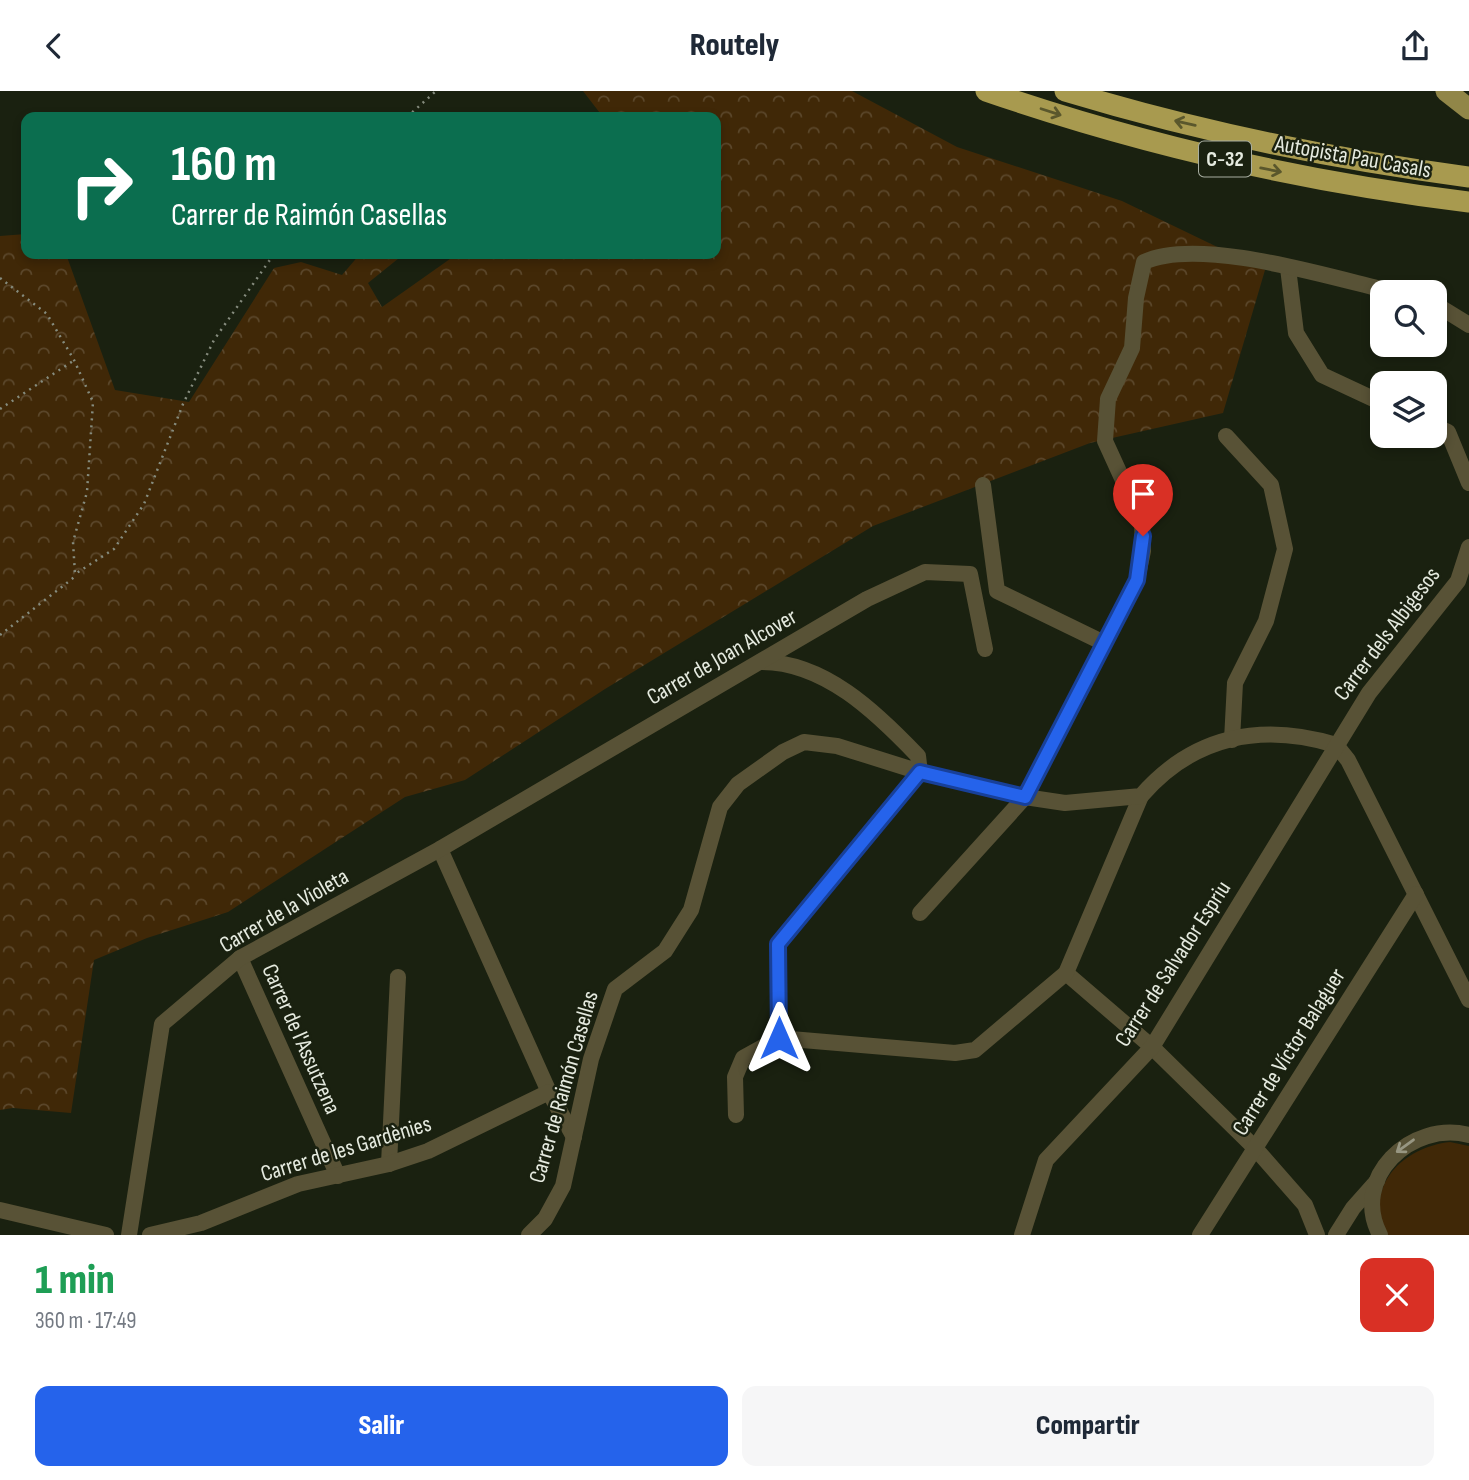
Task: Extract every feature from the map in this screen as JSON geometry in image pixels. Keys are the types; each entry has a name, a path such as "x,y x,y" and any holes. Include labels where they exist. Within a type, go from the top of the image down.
{"highway":[{"name":"Autopista Pau Casals","path":"986,91 1097,127 1260,168 1469,202"},
{"name":"Autopista Pau Casals","path":"1065,91 1129,110 1292,149 1382,166 1469,177"}],"main road":[{"path":"1446,91 1469,109"},
{"path":"1458,91 1469,100"}],"street":[{"path":"920,913 1025,797 1137,580 1143,551 1142,522 1105,441 1108,399 1132,348 1136,298 1144,263 1156,257 1181,253 1218,255 1370,287"},
{"path":"1288,268 1296,333 1322,375 1370,397"},
{"path":"1447,312 1469,325"},
{"path":"1447,432 1469,483"},
{"path":"1226,436 1271,485 1285,549 1266,621 1235,683 1232,740"},
{"path":"983,485 997,591 1104,643"},
{"name":"Carrer dels Albigesos","path":"1336,745 1369,693 1458,581 1469,547"},
{"name":"Carrer de Joan Alcover","path":"440,849 867,599 925,572 970,574 985,649"},
{"path":"758,662 780,661 820,677 856,698 918,756 920,772 778,944 779,1038"},
{"path":"736,1115 735,1077 743,1058 779,1038 955,1053 975,1050 1066,973 1141,796 1155,781 1206,744 1267,734 1304,736 1336,745 1348,760 1469,1000"},
{"name":"Carrer de Raimón Casellas","path":"529,1235 545,1219 563,1186 592,1059 614,989 665,951 691,910 720,807 738,784 783,752 804,743 837,746 920,772 1025,797 1065,803 1141,796"},
{"name":"Carrer de Salvador Espriu","path":"1022,1235 1046,1160 1153,1047 1336,745"},
{"path":"440,849 550,1092 574,1137"},
{"name":"Carrer de la Violeta","path":"129,1235 162,1024 240,958 440,849"},
{"name":"Carrer de Víctor Balaguer","path":"1200,1235 1416,894"},
{"name":"Carrer de l'Assutzena","path":"240,958 338,1176"},
{"path":"1066,973 1153,1047 1255,1148 1305,1205 1317,1235"},
{"path":"389,1164 398,977"},
{"name":"Carrer de les Gardènies","path":"150,1235 201,1223 298,1184 389,1164 428,1151 550,1092"},
{"path":"1336,1235 1353,1208 1377,1181 1389,1160 1406,1143 1427,1133 1451,1130 1469,1135"},
{"path":"1377,1181 1373,1205 1380,1235"},
{"path":"0,1210 106,1235"}],"path":[{"path":"413,112 436,91"},
{"path":"0,278 47,314 74,360 93,402 88,492 73,542 75,574 114,549 144,504 183,404 214,340 271,259"},
{"path":"0,409 74,360"},
{"path":"0,635 88,566"}],"green space":[{"path":"583,91 852,91 957,147 1122,201 1265,270 1223,413 1090,443 873,526 605,689 465,780 405,797 228,912 147,938 94,960 71,1113 13,1108 0,1110 0,236 21,234 21,259 68,259 115,390 189,402 274,268 301,262 342,275 356,259 398,259 368,283 382,307 450,259 721,259 721,112 599,112"},
{"path":"1450,1142 1469,1146 1469,1235 1386,1235 1380,1217 1380,1201 1384,1185 1392,1172 1417,1152"}],"route":[{"path":"779,1038 778,944 920,772 1025,797 1137,580 1143,536"}]}
